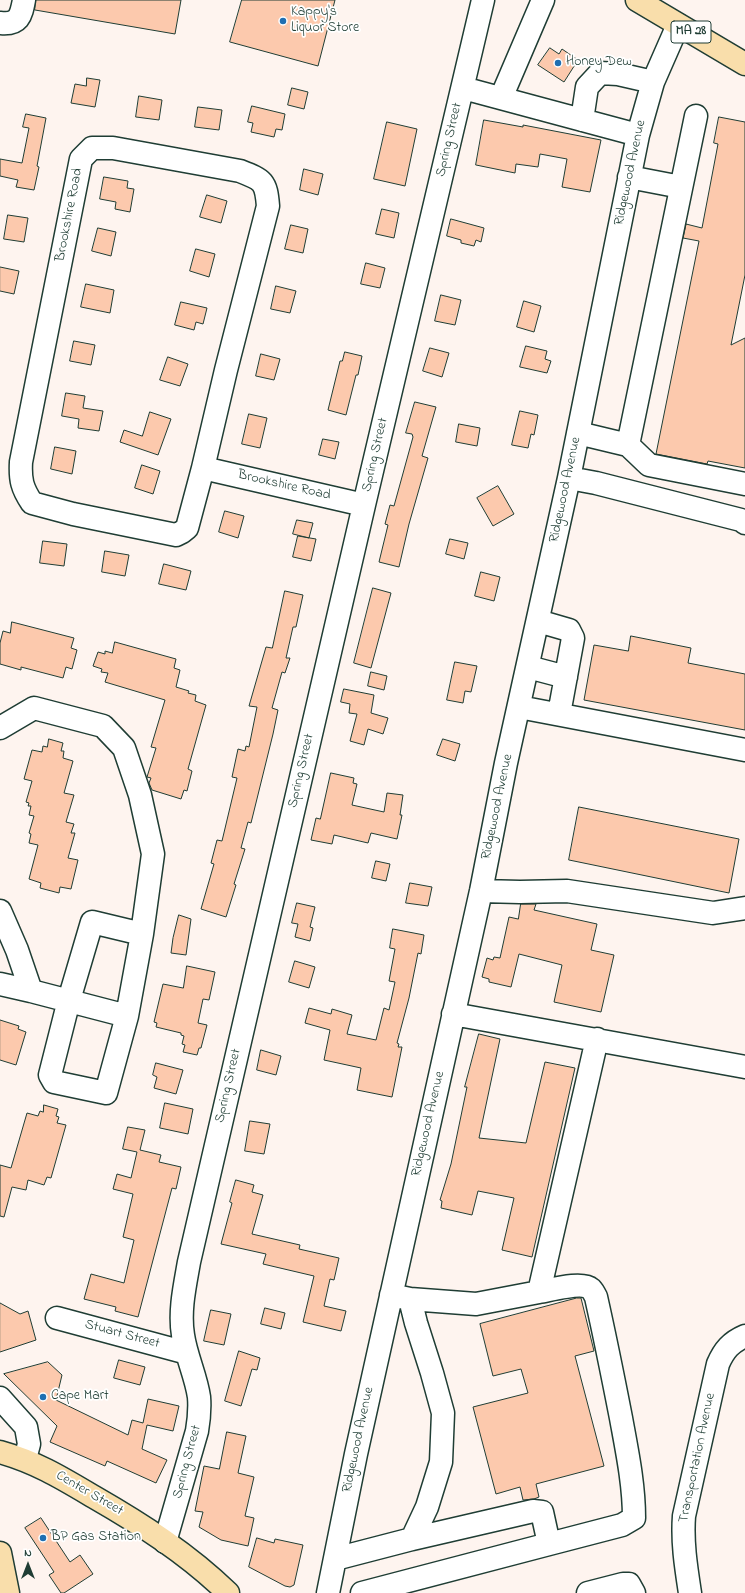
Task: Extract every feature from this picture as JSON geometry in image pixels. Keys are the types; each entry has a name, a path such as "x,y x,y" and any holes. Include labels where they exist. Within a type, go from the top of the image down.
{"main road":[{"name":"MA 28","path":"637,0 745,64"},
{"name":"Center Street","path":"0,1452 25,1459 47,1470 128,1517 165,1542 228,1593"},
{"path":"0,1553 8,1593"}],"street":[{"path":"0,23 12,23 18,19 21,14 24,0"},
{"name":"Spring Street","path":"165,1542 197,1431 200,1412 199,1396 182,1334 182,1315 189,1262 364,504 483,0"},
{"path":"501,98 543,0"},
{"name":"Ridgewood Avenue","path":"328,1593 335,1559 401,1297 453,1014 481,891 569,478 638,135 653,82 678,25"},
{"path":"582,120 587,87 600,73 618,74 653,82"},
{"path":"463,88 638,135"},
{"path":"628,445 696,116"},
{"name":"Brookshire Road","path":"92,148 114,148 240,171 257,178 266,188 268,206 226,370 203,468 187,528 176,535 73,514 32,503 25,492 20,479 21,462 81,159 92,148"},
{"path":"629,177 681,186"},
{"path":"578,433 628,445 649,465 745,484"},
{"name":"Brookshire Road","path":"203,468 364,504"},
{"path":"569,478 596,483 745,522"},
{"path":"538,621 569,630 571,633 572,645 559,714"},
{"path":"528,667 566,677"},
{"path":"519,707 745,750"},
{"path":"0,728 34,708 103,726 124,748 140,795 153,854 142,934 126,1016 106,1093 54,1082 50,1075 69,1000 92,922 142,934"},
{"path":"481,891 567,891 712,913 745,908"},
{"path":"0,911 17,950 31,991"},
{"path":"3,985 69,1000 126,1016"},
{"path":"453,1014 745,1067"},
{"path":"539,1292 596,1039"},
{"path":"362,1593 622,1525 634,1518 633,1489 608,1350 596,1297 592,1290 586,1286 576,1286 476,1304 401,1297"},
{"path":"401,1297 416,1323 443,1413 441,1462 427,1506 412,1539"},
{"name":"Stuart Street","path":"57,1318 187,1353"},
{"name":"Transportation Avenue","path":"690,1593 684,1546 684,1516 718,1364 724,1351 735,1341 745,1336"},
{"path":"0,1398 26,1427 29,1444 25,1459"},
{"path":"335,1559 412,1539 533,1511 542,1512 549,1544"},
{"path":"588,1593 623,1584 629,1584 634,1593"}],"building":[{"path":"36,0 181,0 175,34 35,10"},
{"name":"Kappy's Liquor Store","path":"242,0 335,0 318,66 230,42"},
{"name":"Honey Dew","path":"550,48 559,54 562,49 578,60 564,82 538,65"},
{"path":"87,78 100,80 95,107 71,103 75,84 86,86"},
{"path":"292,88 308,92 304,109 288,105"},
{"path":"139,96 162,100 159,120 136,117"},
{"path":"252,106 285,114 282,130 276,129 274,137 251,132 253,123 248,122"},
{"path":"198,107 222,110 219,130 195,127"},
{"path":"26,114 46,118 34,190 16,187 18,180 0,176 0,159 22,163 29,128 23,127"},
{"path":"719,117 745,122 745,275 731,345 745,338 745,468 708,461 707,464 656,454 699,241 683,238 686,224 702,228 718,144 714,143"},
{"path":"484,120 523,127 523,125 601,140 590,192 562,187 567,159 540,154 538,167 516,164 515,173 476,165"},
{"path":"387,122 417,129 405,186 374,179"},
{"path":"304,169 323,174 318,195 300,190"},
{"path":"104,177 128,181 127,188 134,189 130,212 115,209 116,202 100,199"},
{"path":"207,195 227,201 221,223 200,217"},
{"path":"382,209 399,213 394,238 376,234"},
{"path":"8,215 28,218 24,242 4,239"},
{"path":"451,219 484,228 481,242 476,240 474,246 461,243 461,240 447,236"},
{"path":"291,225 308,229 303,253 285,249"},
{"path":"98,228 116,232 111,256 92,251"},
{"path":"196,249 215,254 209,277 190,271"},
{"path":"366,263 385,268 380,288 361,284"},
{"path":"0,267 19,271 14,294 0,291"},
{"path":"86,284 114,290 110,313 81,307"},
{"path":"276,286 296,291 290,313 271,309"},
{"path":"441,295 461,300 455,325 435,321"},
{"path":"524,301 541,306 534,332 517,327"},
{"path":"181,302 207,308 203,324 196,322 194,330 175,325"},
{"path":"74,341 95,345 91,365 70,361"},
{"path":"526,346 547,351 545,359 551,361 547,373 520,367"},
{"path":"430,348 449,353 442,377 423,371"},
{"path":"345,352 362,356 346,415 328,410 340,361 342,361"},
{"path":"261,354 280,359 274,380 256,376"},
{"path":"168,357 188,364 180,386 160,380"},
{"path":"66,393 85,396 83,408 103,411 99,431 78,428 79,419 62,416"},
{"path":"415,402 436,407 422,456 428,458 409,524 399,567 379,562 388,525 385,524 390,505 394,506 413,437 412,434 406,433"},
{"path":"520,411 538,415 534,435 531,434 528,448 512,445"},
{"path":"150,412 171,419 158,455 120,442 124,430 142,436"},
{"path":"249,414 267,418 260,448 242,444"},
{"path":"459,424 480,428 477,446 456,442"},
{"path":"323,439 339,442 335,459 319,455"},
{"path":"55,447 76,451 72,474 51,469"},
{"path":"142,465 160,471 153,494 135,488"},
{"path":"498,486 514,514 493,526 477,498"},
{"path":"225,511 244,516 238,538 219,532"},
{"path":"297,520 313,523 309,538 293,534"},
{"path":"298,536 316,539 311,561 293,557"},
{"path":"450,539 468,543 464,559 446,554"},
{"path":"43,541 67,544 64,566 40,563"},
{"path":"105,551 129,555 125,576 102,572"},
{"path":"164,564 191,571 186,590 159,584"},
{"path":"481,572 500,577 494,601 475,596"},
{"path":"373,588 391,593 371,668 354,663"},
{"path":"285,591 303,595 296,627 293,627 286,658 290,658 285,673 282,672 272,708 278,710 273,734 251,823 248,822 241,848 245,849 226,917 201,909 214,864 211,863 217,840 222,841 237,778 232,777 238,749 245,751 246,746 249,747 257,707 249,706 266,647 272,648"},
{"path":"12,622 74,638 71,648 77,650 72,669 66,667 63,678 21,667 21,670 0,664 0,643 3,631 10,633"},
{"path":"631,636 691,648 688,663 745,674 745,730 584,700 594,645 628,651"},
{"path":"115,642 176,659 174,668 180,670 176,687 196,695 195,701 206,705 188,769 192,771 187,791 184,790 181,799 152,790 149,783 151,778 147,777 156,748 151,747 165,700 105,682 108,673 101,672 102,669 93,666 98,652 105,654 105,651 112,653"},
{"path":"455,662 477,666 471,692 465,691 463,703 447,700"},
{"path":"371,672 387,676 384,690 368,686"},
{"path":"344,689 374,695 371,713 388,718 383,734 368,729 364,745 350,741 357,714 349,713 350,704 341,702"},
{"path":"49,739 63,743 61,751 64,751 63,758 73,761 64,793 74,795 66,822 74,824 71,833 75,833 68,858 78,860 71,889 60,887 59,893 40,888 41,883 29,879 38,845 29,843 31,834 29,833 34,816 29,815 31,806 28,806 29,803 26,802 32,781 24,779 32,750 42,752 43,746 47,747"},
{"path":"443,739 460,744 455,761 437,755"},
{"path":"331,773 354,778 353,783 357,784 352,805 384,812 387,793 403,795 400,815 402,815 397,839 371,833 368,843 334,835 332,844 311,840 316,818 320,819"},
{"path":"579,807 739,839 729,893 569,860"},
{"path":"376,861 390,864 386,881 372,878"},
{"path":"410,883 432,887 428,906 406,903"},
{"path":"297,903 315,907 310,927 313,928 310,941 295,937 298,924 292,923"},
{"path":"521,904 536,904 534,910 597,924 591,950 614,955 601,1012 554,1002 562,965 519,954 511,987 489,982 489,979 482,977 487,958 493,960 494,957 500,958 509,917 518,919"},
{"path":"179,915 191,919 186,955 171,953"},
{"path":"393,929 424,935 421,954 418,953 409,998 397,1043 399,1044 398,1047 402,1047 392,1097 357,1090 361,1068 324,1060 330,1030 305,1023 309,1008 331,1014 332,1009 352,1015 347,1034 376,1040 384,1008 389,1010 395,982 389,981 395,949 390,948"},
{"path":"295,961 315,967 309,988 289,982"},
{"path":"187,966 215,972 209,1000 203,999 198,1023 207,1025 201,1048 199,1048 197,1055 183,1052 185,1045 182,1044 184,1036 181,1035 181,1033 156,1027 157,1023 154,1022 163,984 183,988"},
{"path":"0,1020 19,1026 18,1029 26,1032 16,1065 0,1060"},
{"path":"479,1034 500,1039 479,1138 526,1143 545,1062 575,1068 532,1257 502,1250 514,1198 478,1191 472,1215 441,1208 442,1201 440,1200 451,1164 467,1087 465,1087"},
{"path":"261,1050 281,1056 276,1075 257,1070"},
{"path":"156,1063 183,1070 176,1094 154,1088 157,1077 153,1075"},
{"path":"165,1103 193,1109 188,1134 160,1128"},
{"path":"44,1105 58,1109 56,1116 59,1117 57,1123 66,1125 51,1178 47,1177 44,1185 28,1180 26,1190 12,1187 4,1217 0,1216 0,1165 11,1168 27,1113 38,1116 40,1111 43,1112"},
{"path":"250,1121 270,1124 264,1154 245,1151"},
{"path":"128,1127 145,1130 140,1150 161,1155 159,1162 181,1167 176,1189 172,1188 138,1317 115,1311 116,1307 84,1299 91,1274 124,1283 134,1240 123,1237 133,1194 113,1189 117,1174 131,1178 137,1152 123,1149"},
{"path":"236,1180 254,1185 252,1192 263,1195 252,1234 300,1245 299,1249 339,1258 334,1280 330,1279 324,1306 346,1311 341,1331 303,1322 314,1276 263,1264 266,1254 221,1244 232,1203 230,1202"},
{"path":"581,1298 594,1351 575,1356 604,1466 536,1484 539,1497 534,1499 523,1500 520,1487 496,1494 473,1407 528,1393 521,1369 493,1376 480,1324"},
{"path":"0,1303 20,1314 28,1311 36,1340 0,1352"},
{"path":"265,1308 285,1313 281,1329 261,1324"},
{"path":"211,1310 231,1314 224,1345 204,1341"},
{"path":"239,1351 260,1358 257,1370 252,1369 241,1406 225,1401"},
{"path":"119,1360 145,1367 140,1385 114,1378"},
{"path":"48,1362 62,1375 56,1400 128,1435 132,1420 143,1423 148,1399 179,1406 173,1431 147,1425 142,1449 167,1460 156,1483 107,1461 105,1466 50,1442 57,1426 4,1374"},
{"path":"227,1432 246,1436 238,1473 254,1477 245,1516 254,1518 248,1546 221,1540 199,1527 203,1512 195,1511 204,1466 219,1469"},
{"path":"41,1518 70,1562 80,1555 93,1574 64,1593 61,1593 49,1575 54,1572 25,1528"},
{"path":"257,1538 274,1543 275,1539 303,1545 294,1585 290,1587 285,1586 249,1567"}],"place":[{"name":"Kappy's Liquor Store","path":"283,21"},
{"name":"Honey Dew","path":"558,63"},
{"name":"Cape Mart","path":"43,1397"},
{"name":"BP Gas Station","path":"43,1538"}]}
